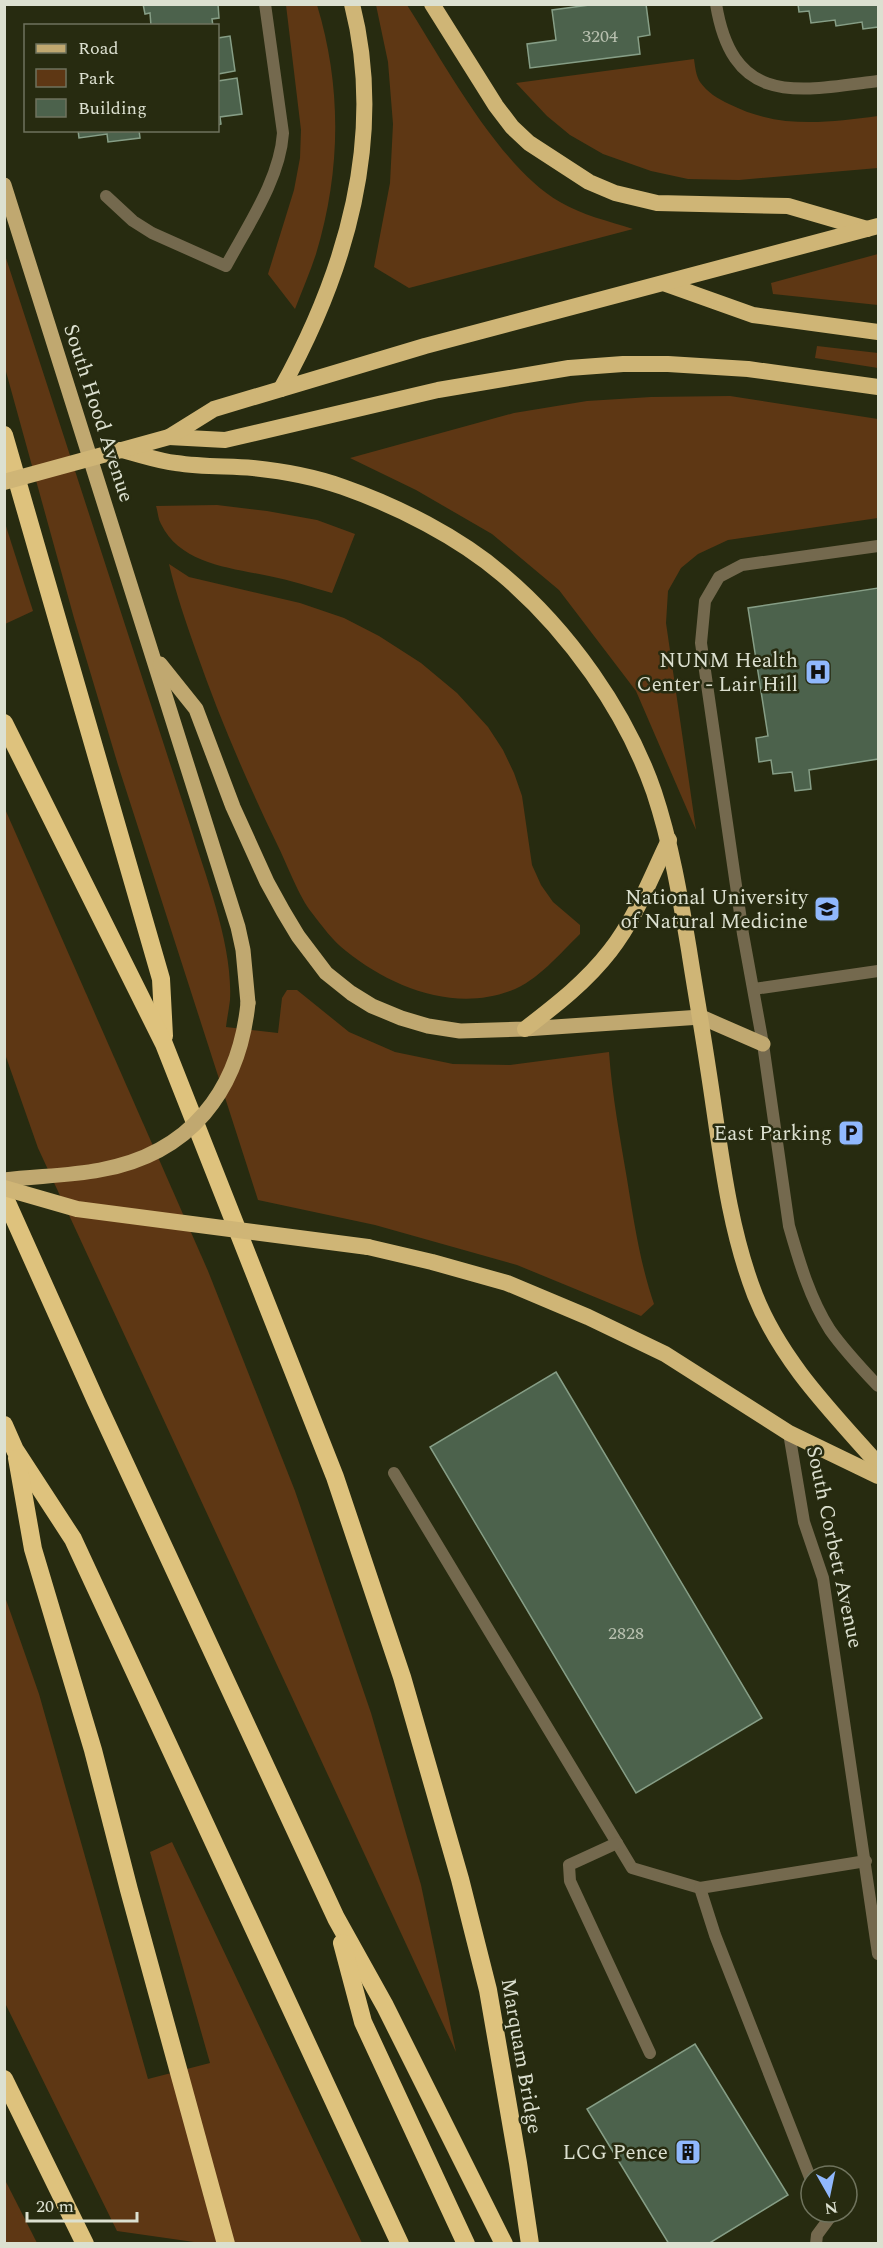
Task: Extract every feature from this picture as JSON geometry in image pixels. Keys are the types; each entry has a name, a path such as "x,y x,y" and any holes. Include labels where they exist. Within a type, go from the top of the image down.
{"highway":[{"path":"281,389 313,326 339,264 360,169 365,115 361,56 352,4"},
{"path":"432,4 496,106 512,127 529,143 589,183 615,193 657,203 788,206 873,228"},
{"path":"4,482 169,437 214,409 425,346 873,228"},
{"path":"666,284 753,315 879,332"},
{"path":"169,437 225,440 438,390 569,368 657,364 748,369 879,387"},
{"path":"4,435 161,979 164,1044"},
{"name":"South Corbett Avenue","path":"122,450 176,463 280,472 341,486 371,498 452,539 502,574 543,614 582,659 634,746 653,789 669,840 701,1017 727,1191 741,1253 756,1297 766,1320 791,1363 879,1464"},
{"path":"4,723 164,1044"},
{"path":"525,1029 573,992 612,949 629,921 669,840"},
{"name":"Marquam Bridge","path":"164,1044 335,1477 402,1677 460,1879 488,1990 530,2244"},
{"path":"4,1188 77,1209 368,1247 507,1283 588,1317 665,1354 789,1433 879,1476"},
{"path":"4,1196 100,1412 336,1918 385,2006 504,2244"},
{"path":"4,1425 15,1450 73,1539 400,2244"},
{"path":"15,1450 33,1549 93,1750 226,2244"},
{"path":"336,1918 363,2022 466,2244"},
{"path":"4,2079 86,2244"}],"main road":[{"name":"South Hood Avenue","path":"4,185 238,927 246,969 248,1003 242,1043 228,1080 216,1099 191,1128 151,1153 102,1170 4,1180"},
{"path":"153,654 196,709 233,807 267,882 298,936 326,973 351,993 372,1006 401,1018 428,1026 460,1030 525,1029 701,1017 763,1044"}],"street":[{"path":"106,196 133,221 152,233 226,266 276,170 282,149 283,133 265,4"},
{"path":"716,4 721,30 732,55 738,64 760,81 793,90 879,81"},
{"path":"879,546 742,565 719,577 705,601 702,644 743,934 763,1044 789,1226 815,1301 830,1328 850,1356 879,1386"},
{"path":"754,989 879,971"},
{"name":"South Corbett Avenue","path":"789,1433 804,1522 823,1578 872,1860 879,1954"},
{"path":"394,1473 632,1868 700,1888 872,1860"},
{"path":"617,1843 569,1865 570,1881 650,2053"},
{"path":"700,1888 715,1935 805,2164"},
{"path":"816,2244 817,2235 825,2224"}],"green space":[{"path":"286,5 317,5 331,67 335,129 334,160 324,223 316,254 295,309 268,274 294,190 300,158 301,130"},
{"path":"376,5 407,5 456,84 495,140 538,186 577,211 633,229 409,288 374,267 390,183 393,124 388,62"},
{"path":"694,59 700,82 706,89 721,100 748,112 784,121 802,122 839,121 878,116 878,168 739,180 688,179 651,171 603,154 570,135 547,116 516,83"},
{"path":"4,252 217,912 230,979 226,1027 278,1033 282,998 287,990 297,990 349,1032 395,1052 453,1064 510,1065 609,1052 616,1116 635,1227 654,1304 641,1316 517,1265 375,1225 258,1200 118,765 74,618 5,368"},
{"path":"878,254 878,305 773,294 771,283"},
{"path":"817,346 878,353 878,368 815,358"},
{"path":"730,396 878,419 878,518 728,540 698,554 681,568 668,591 666,623 696,830 636,691 559,590 492,534 416,490 350,458 514,413 587,401"},
{"path":"217,505 317,520 355,534 332,593 223,567 194,556 170,537 160,522 156,506"},
{"path":"4,520 33,611 5,624 4,624"},
{"path":"169,564 189,577 300,603 344,618 379,636 421,663 457,693 488,727 503,750 522,796 532,865 541,885 553,902 580,925 580,934 530,981 510,991 488,997 467,999 445,997 403,985 364,964 341,947 302,898 255,797 205,676 181,608"},
{"path":"5,809 208,1271 295,1491 371,1713 421,1885 456,2052 38,1148 5,1054"},
{"path":"4,1594 39,1694 148,2079 210,2063 150,1852 172,1842 362,2243 208,2244 117,2231 5,2003"},
{"path":"5,2180 37,2243 5,2243"}],"building":[{"path":"143,4 218,4 219,18 212,19 213,24 151,24 150,13 145,14"},
{"path":"597,4 646,4 650,35 638,37 640,54 530,68 527,44 556,40 552,10"},
{"path":"798,4 878,4 878,27 863,29 862,22 836,26 835,20 811,23 809,11 799,12"},
{"path":"230,36 235,71 219,74 219,38"},
{"path":"237,78 242,114 220,117 221,124 219,125 219,81"},
{"path":"78,132 139,132 140,138 108,142 107,134 79,138"},
{"name":"NUNM Health Center - Lair Hill","path":"878,588 878,759 809,770 811,789 795,791 792,772 773,774 771,760 759,762 756,738 768,736 748,608"},
{"path":"556,1372 762,1718 636,1793 430,1447"},
{"name":"LCG Pence","path":"695,2044 788,2195 708,2244 669,2244 587,2109"}],"place":[{"name":"NUNM Health Center - Lair Hill","path":"818,672"},
{"name":"National University of Natural Medicine","path":"827,909"},
{"name":"East Parking","path":"851,1133"},
{"name":"LCG Pence","path":"688,2152"}]}
